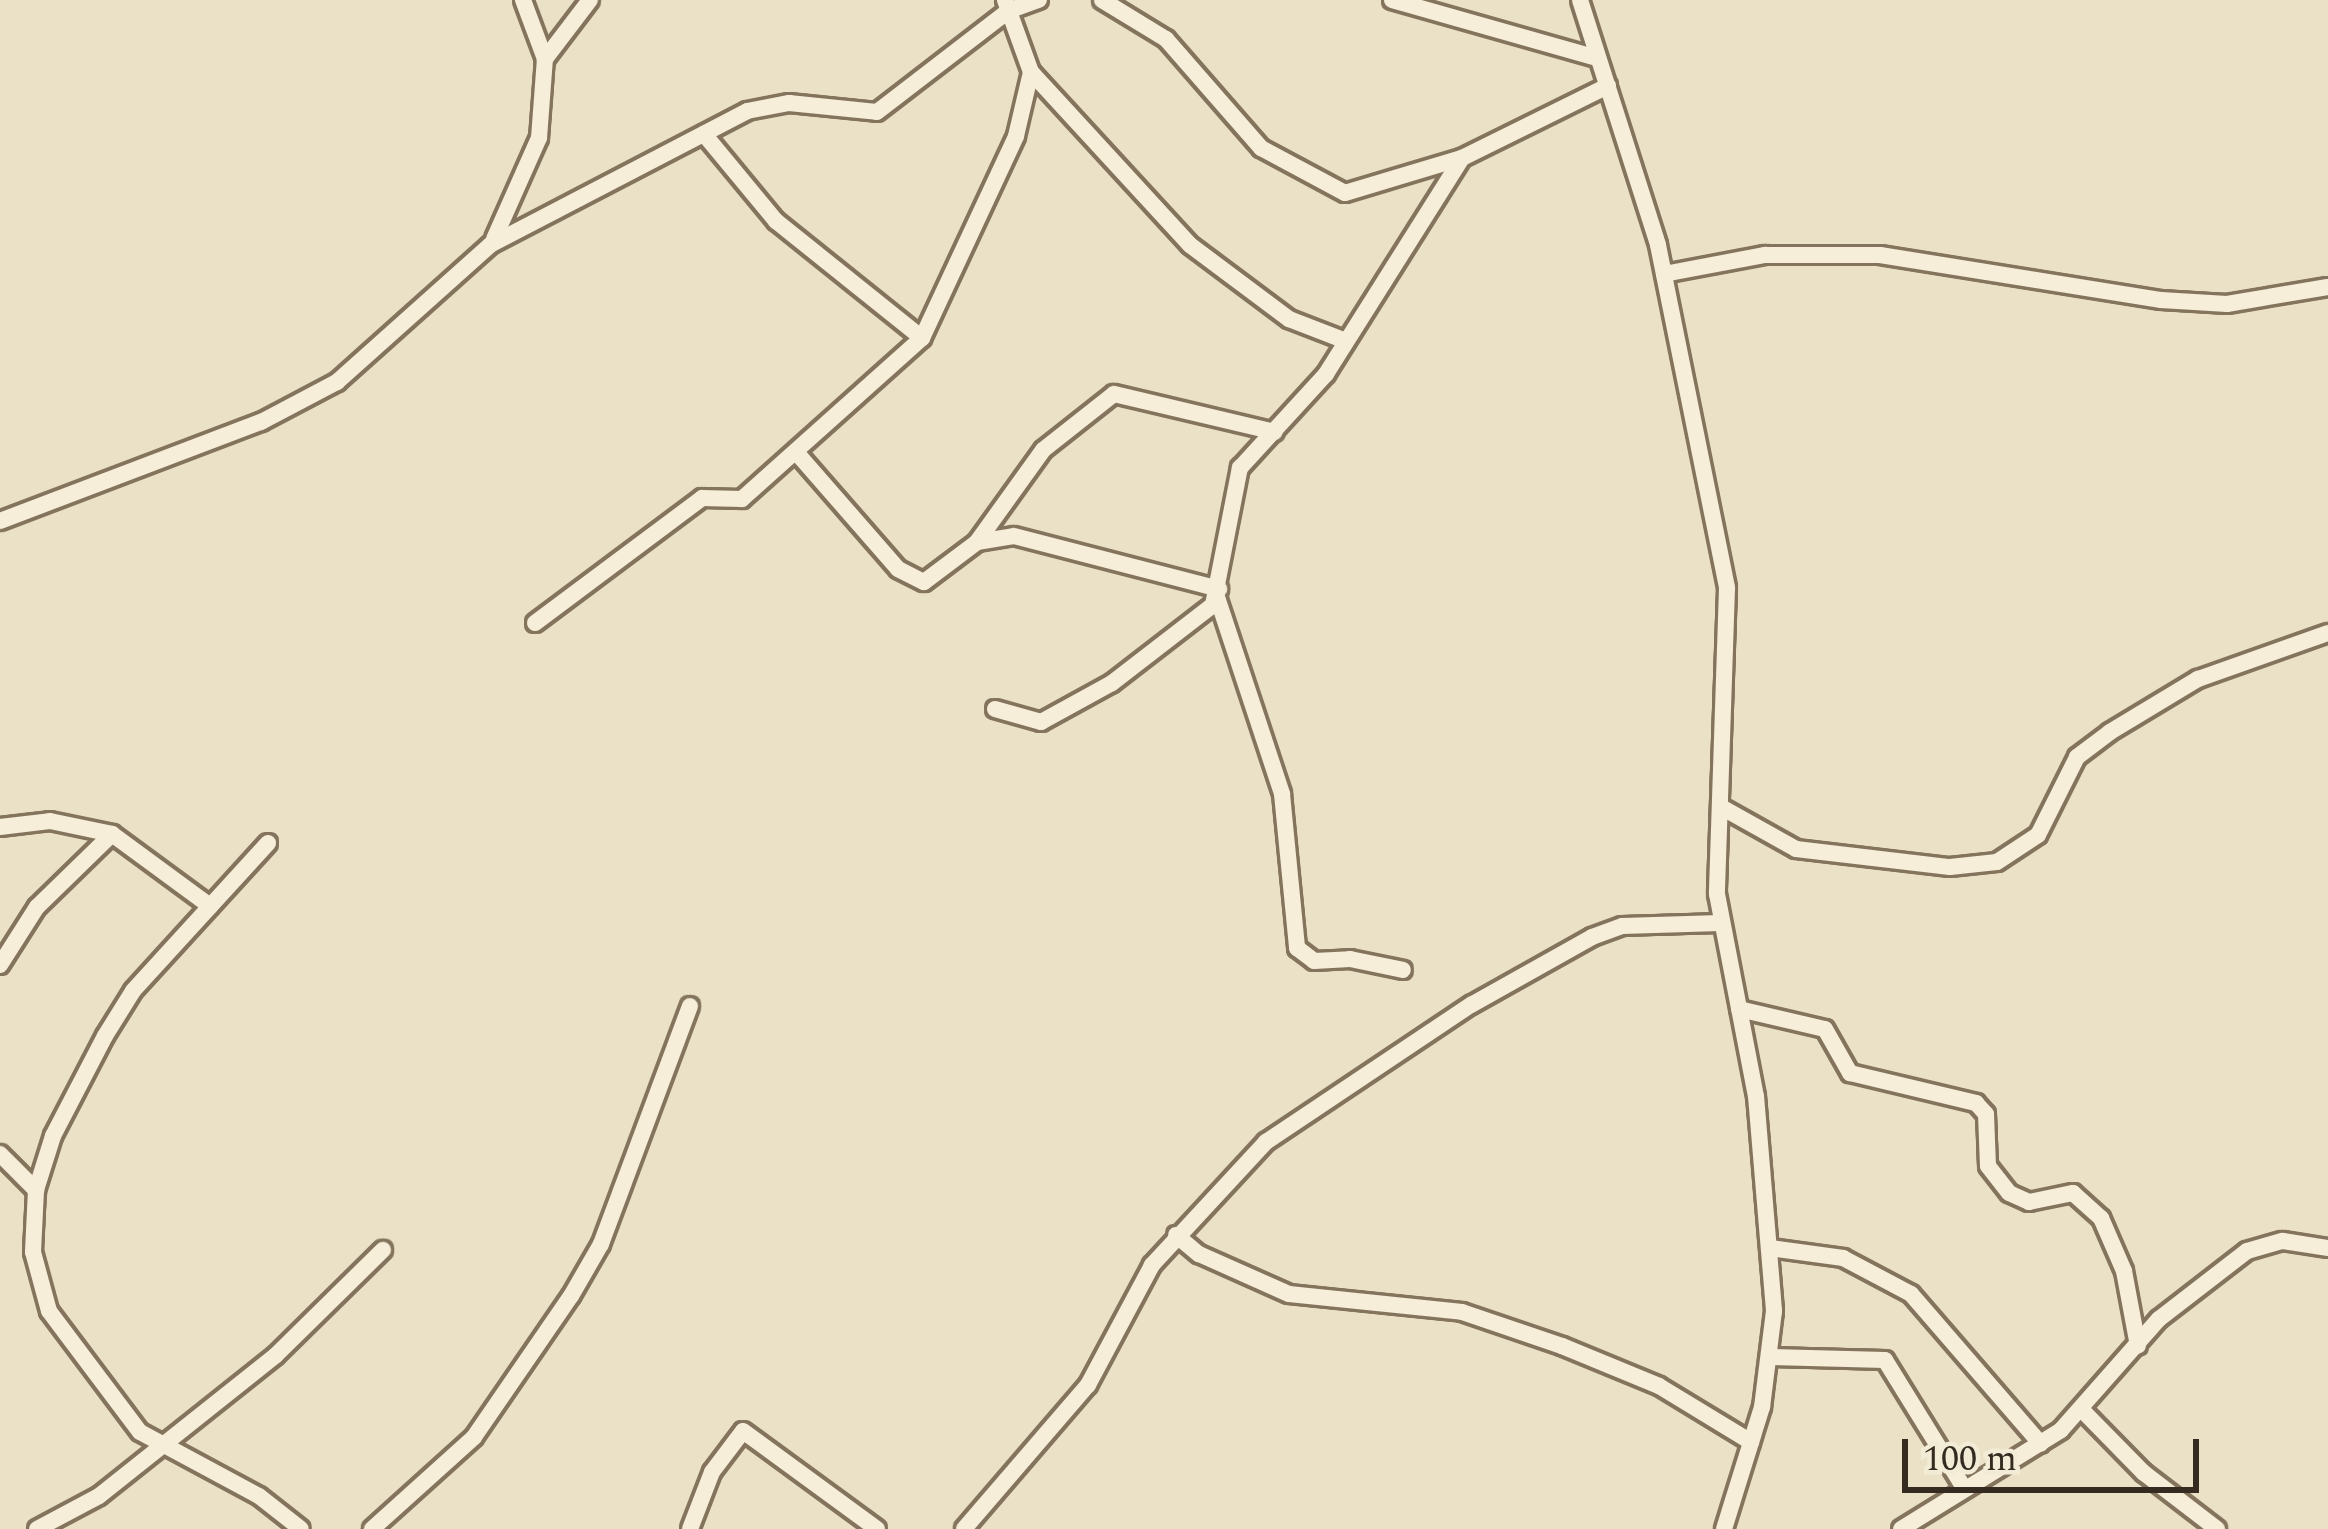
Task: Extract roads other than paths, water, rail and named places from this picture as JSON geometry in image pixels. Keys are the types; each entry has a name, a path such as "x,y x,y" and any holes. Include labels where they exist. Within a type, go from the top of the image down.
{"street":[{"path":"490,245 539,137 545,59 523,0"},
{"path":"545,59 590,0"},
{"path":"0,521 261,422 337,382 490,245 704,134 771,102 878,112 1007,6 1039,0"},
{"path":"1102,0 1166,40 1261,148 1317,185 1372,190 1462,158 1608,86"},
{"path":"1580,0 1664,274 1727,588 1720,923 1739,1009 1770,1248 1771,1357 1724,1529"},
{"path":"1406,1 1597,58"},
{"path":"1007,6 1030,72 1190,245 1289,319 1346,341"},
{"path":"535,623 670,518 708,495 742,499 922,338 1002,173 1030,72"},
{"path":"704,134 776,221 922,338"},
{"path":"1403,970 1350,959 1314,961 1297,948 1282,794 1218,593 1231,488 1346,341 1462,158"},
{"path":"1664,274 1765,255 1880,255 2161,299 2227,304 2328,287"},
{"path":"796,452 910,578 934,581 977,542 1043,450 1114,394 1275,432"},
{"path":"977,542 1032,538 1082,558 1218,593"},
{"path":"995,709 1041,722 1112,683 1218,593"},
{"path":"1720,807 1796,849 1950,867 1997,862 2038,835 2078,757 2110,732 2198,679 2328,633"},
{"path":"0,827 50,821 112,835 210,906"},
{"path":"0,965 6,942 112,835"},
{"path":"268,843 210,906 105,1036 53,1136 36,1190 33,1252 49,1311 112,1401 158,1447 259,1496 301,1529"},
{"path":"964,1529 1088,1385 1176,1235 1284,1128 1471,1005 1622,926 1720,923"},
{"path":"372,1529 474,1437 571,1296 601,1244 690,1006"},
{"path":"1739,1009 1825,1029 1850,1073 1976,1103 1986,1114 1988,1166 2009,1192 2029,1202 2073,1193 2101,1218 2124,1271 2138,1346"},
{"path":"0,1154 36,1190"},
{"path":"1176,1235 1198,1254 1289,1294 1462,1312 1562,1346 1659,1386 1751,1442"},
{"path":"1901,1529 2041,1444 2083,1412 2138,1346 2207,1276 2247,1251 2283,1241 2328,1248"},
{"path":"1770,1248 1843,1258 1911,1294 2041,1444"},
{"path":"37,1529 99,1496 276,1355 383,1250"},
{"path":"1771,1357 1886,1360 1964,1488"},
{"path":"2083,1412 2144,1473 2217,1529"},
{"path":"690,1529 712,1472 743,1431 877,1529"}]}
